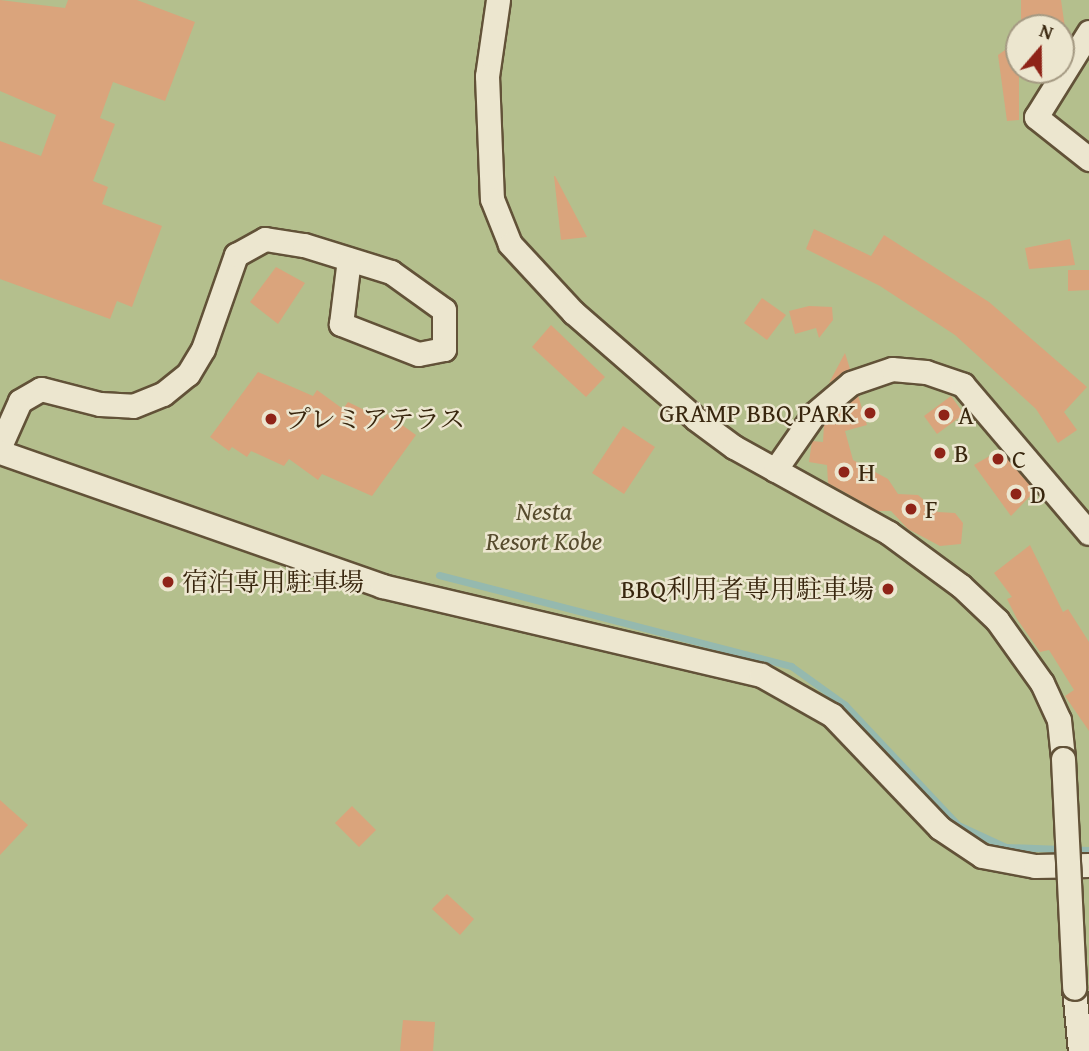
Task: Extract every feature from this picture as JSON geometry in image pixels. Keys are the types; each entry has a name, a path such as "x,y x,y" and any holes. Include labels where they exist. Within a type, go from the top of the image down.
{"lane":[{"path":"498,0 487,75 492,199 510,244 643,374 734,447 889,533 998,620 1042,683 1059,720 1080,1051"},
{"path":"1089,32 1036,117 1089,159"},
{"path":"0,446 20,401 41,389 133,405 188,374 236,254 265,239 349,259 391,272 444,310 444,349 418,354 341,324 349,259"},
{"path":"775,470 814,414 851,383 892,369 926,372 963,385 1089,533"},
{"path":"0,452 382,586 761,675 832,715 940,828 982,856 1035,866 1089,865"}],"green space":[{"name":"Nesta Resort Kobe","path":"0,0 1089,0 1089,1051 0,1051"}],"building":[{"path":"0,0 65,8 68,0 137,0 195,22 165,101 113,82 100,118 115,124 93,181 108,187 102,204 162,226 132,307 117,301 110,319 0,279 0,141 41,156 56,115 0,91"},
{"path":"1021,0 1061,0 1063,14 1021,14"},
{"path":"1005,50 1005,84 1019,84 1019,120 1007,121 998,55"},
{"path":"555,176 587,237 561,240"},
{"path":"814,229 871,256 884,235 989,302 1087,387 1064,412 1077,430 1058,443 1036,409 955,335 880,286 806,249"},
{"path":"1070,239 1075,265 1029,269 1025,248"},
{"path":"276,267 305,283 278,324 250,302"},
{"path":"1068,270 1089,270 1089,290 1068,291"},
{"path":"762,298 786,315 767,340 744,323"},
{"path":"809,306 832,307 833,320 819,338 816,328 795,334 789,311"},
{"path":"551,325 605,377 586,397 532,347"},
{"path":"845,353 850,369 829,383"},
{"path":"258,372 313,396 317,390 343,409 348,402 383,419 387,414 416,435 372,496 322,474 318,480 289,459 284,466 251,451 247,457 232,447 229,451 210,437"},
{"path":"858,395 867,425 845,431 853,460 888,479 898,494 918,495 938,512 955,513 963,523 961,544 940,546 908,529 891,511 878,511 828,483 827,465 809,462 812,441 823,442 824,424"},
{"name":"A","path":"951,396 964,414 937,434 924,416"},
{"path":"623,426 655,447 624,494 592,473"},
{"path":"1000,450 1035,491 1011,516 974,465"},
{"path":"1030,545 1063,612 1068,609 1089,642 1089,731 1065,696 1074,690 1049,650 1040,652 1017,619 1007,599 1012,597 994,573"},
{"path":"0,800 28,825 0,855"},
{"path":"352,806 376,830 359,847 335,823"},
{"path":"447,894 474,919 460,935 432,909"},
{"path":"403,1020 435,1022 433,1051 400,1051"}],"waterway":[{"path":"439,575 791,666 845,705 958,825 1006,847 1089,850"}],"place":[{"name":"GRAMP BBQ PARK","path":"870,413"},
{"name":"A","path":"944,415"},
{"name":"プレミアテラス","path":"271,419"},
{"name":"B","path":"940,453"},
{"name":"C","path":"998,459"},
{"name":"H","path":"844,472"},
{"name":"D","path":"1016,494"},
{"name":"F","path":"911,509"},
{"name":"宿泊専用駐車場","path":"168,582"},
{"name":"BBQ利用者専用駐車場","path":"888,589"}]}
